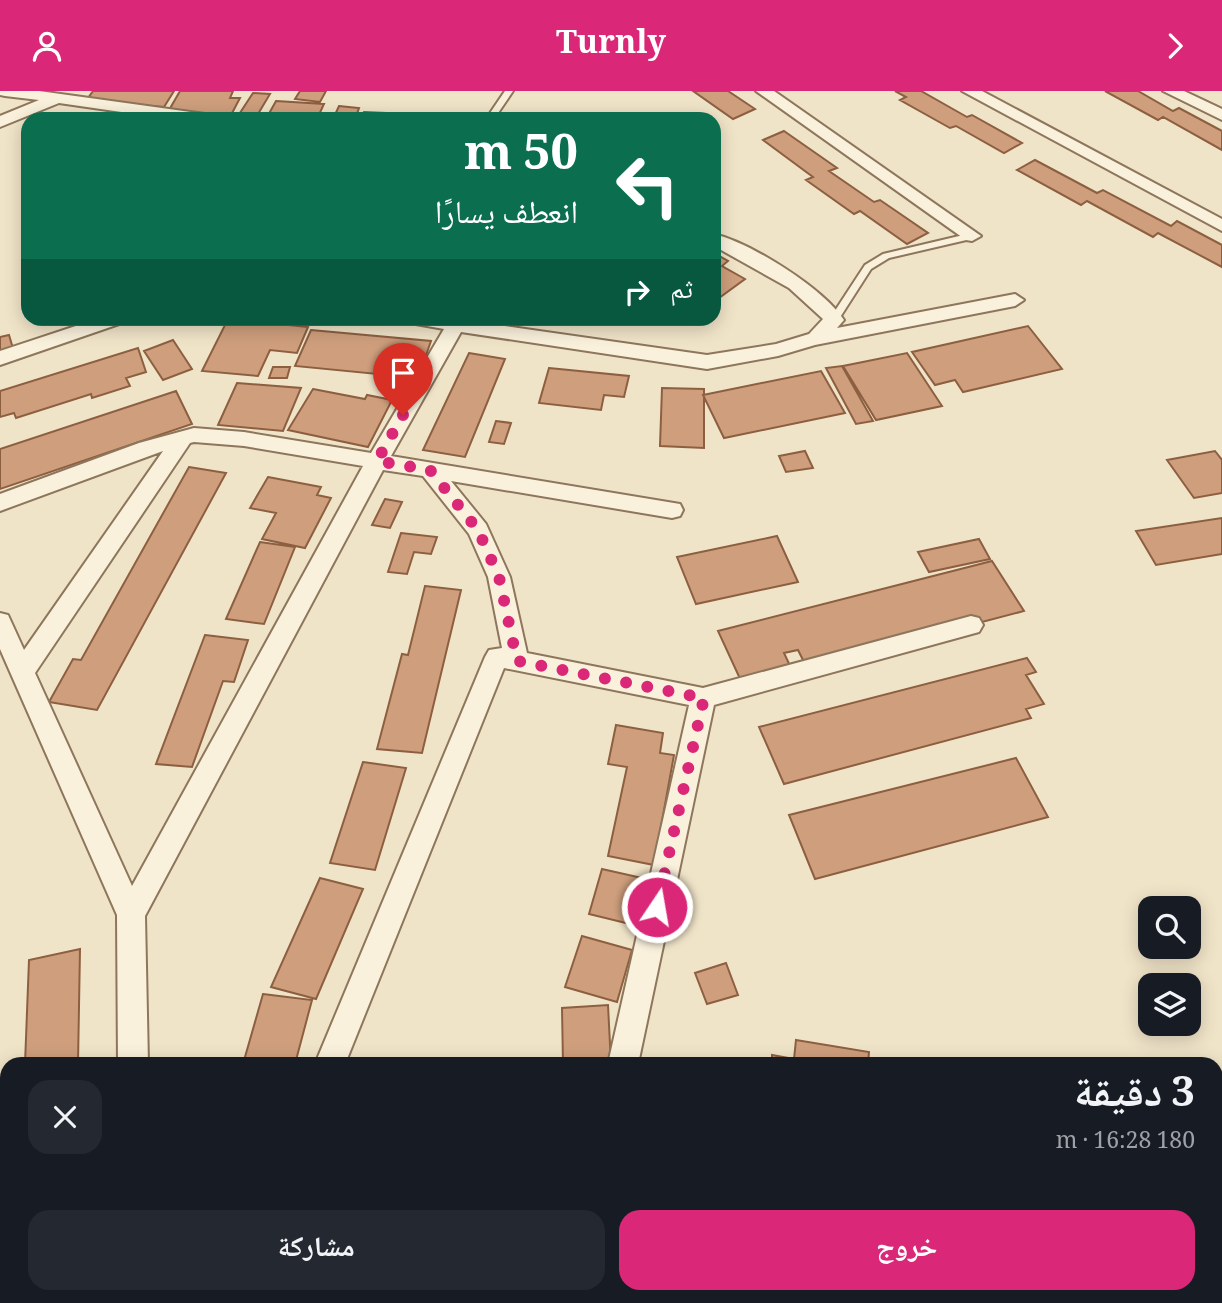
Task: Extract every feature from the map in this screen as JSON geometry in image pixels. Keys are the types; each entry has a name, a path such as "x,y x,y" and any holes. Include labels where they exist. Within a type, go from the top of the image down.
{"street":[{"path":"5,91 157,112"},
{"path":"764,91 972,236"},
{"path":"970,91 1222,226"},
{"path":"1171,91 1222,115"},
{"path":"25,112 60,98"},
{"path":"0,122 21,114"},
{"path":"463,326 707,362 778,350 816,338 834,320 825,305 769,267 721,243"},
{"path":"807,340 1015,300"},
{"path":"0,358 95,326"},
{"path":"131,915 377,461 455,326"},
{"path":"0,503 146,448 194,435 244,439 672,510"},
{"path":"22,672 183,438"},
{"path":"430,470 478,530 499,577 517,661"},
{"path":"0,622 131,915 133,1057"},
{"path":"333,1057 497,657 704,698 971,625"},
{"path":"625,1057 704,698"}],"lane":[{"path":"495,112 509,91"},
{"path":"834,320 868,267 886,256 972,236"}],"building":[{"path":"93,91 174,91 164,107 86,101"},
{"path":"180,91 233,91 230,98 240,98 233,112 168,112"},
{"path":"300,91 326,91 320,102 295,99"},
{"path":"693,91 728,91 755,109 733,119"},
{"path":"895,91 921,91 1022,143 1004,153 956,126 950,128 900,100 906,97"},
{"path":"1105,91 1138,91 1173,111 1179,108 1222,131 1222,150 1163,117 1158,120"},
{"path":"253,93 270,94 259,112 241,112"},
{"path":"276,101 324,104 320,112 270,112"},
{"path":"339,106 359,108 358,112 336,112"},
{"path":"784,131 837,168 829,171 874,202 880,200 928,233 907,244 860,211 854,214 806,180 813,177 763,140"},
{"path":"1035,160 1097,193 1103,190 1171,226 1177,221 1222,245 1222,267 1158,233 1153,237 1087,201 1081,205 1017,170"},
{"path":"721,257 728,261 722,266 745,279 721,297"},
{"path":"224,326 308,327 297,353 270,350 258,376 202,371"},
{"path":"1028,326 1062,369 963,392 955,380 935,385 912,352"},
{"path":"311,330 431,341 418,378 295,366"},
{"path":"9,335 15,355 0,359 0,337"},
{"path":"173,340 192,369 163,380 144,351"},
{"path":"138,348 146,372 126,378 130,386 92,398 91,394 16,418 14,413 0,417 0,391"},
{"path":"469,353 505,359 465,457 423,450"},
{"path":"907,353 942,406 876,420 843,366"},
{"path":"842,366 873,421 856,424 826,368"},
{"path":"273,367 290,367 287,378 269,378"},
{"path":"549,368 629,376 624,397 604,395 601,410 539,403"},
{"path":"821,371 845,413 724,438 703,395"},
{"path":"237,383 301,388 283,431 218,425"},
{"path":"662,388 704,389 704,448 660,446"},
{"path":"313,389 365,399 367,395 392,400 368,447 288,430"},
{"path":"176,391 192,424 0,489 0,449"},
{"path":"496,421 511,423 504,444 489,442"},
{"path":"805,451 813,468 786,472 779,456"},
{"path":"1215,451 1222,460 1222,493 1194,498 1167,460"},
{"path":"189,467 226,473 97,710 49,702 73,659 81,660"},
{"path":"268,477 321,487 317,495 331,498 305,548 262,539 276,513 250,508"},
{"path":"385,499 402,502 390,528 372,525"},
{"path":"1222,518 1222,554 1156,565 1136,531"},
{"path":"401,533 437,537 431,554 414,552 407,574 388,572"},
{"path":"777,536 798,582 696,604 677,557"},
{"path":"979,539 990,559 929,572 918,552"},
{"path":"260,542 295,547 264,624 226,619"},
{"path":"992,561 1024,611 807,668 798,650 784,653 792,670 742,683 718,631"},
{"path":"425,586 461,590 422,753 377,749 402,654 408,655"},
{"path":"205,635 248,640 234,682 223,681 192,767 156,764"},
{"path":"1027,658 1036,672 1026,675 1044,704 1026,709 1031,718 784,784 759,727"},
{"path":"616,725 663,733 660,753 674,755 654,865 608,856 627,767 608,764"},
{"path":"1016,758 1048,817 815,879 789,815"},
{"path":"363,762 406,768 375,870 330,863"},
{"path":"602,869 642,878 630,924 589,914"},
{"path":"320,878 363,889 316,999 271,987"},
{"path":"582,936 632,950 617,1002 565,987"},
{"path":"80,949 78,1057 25,1057 29,960"},
{"path":"726,963 738,995 707,1004 695,973"},
{"path":"263,994 312,1000 297,1057 245,1057"},
{"path":"608,1005 611,1057 563,1057 562,1008"},
{"path":"796,1040 869,1052 869,1057 794,1057"}],"route":[{"path":"403,415 377,461 430,470 478,530 499,577 517,661 704,698 657,907"}]}
